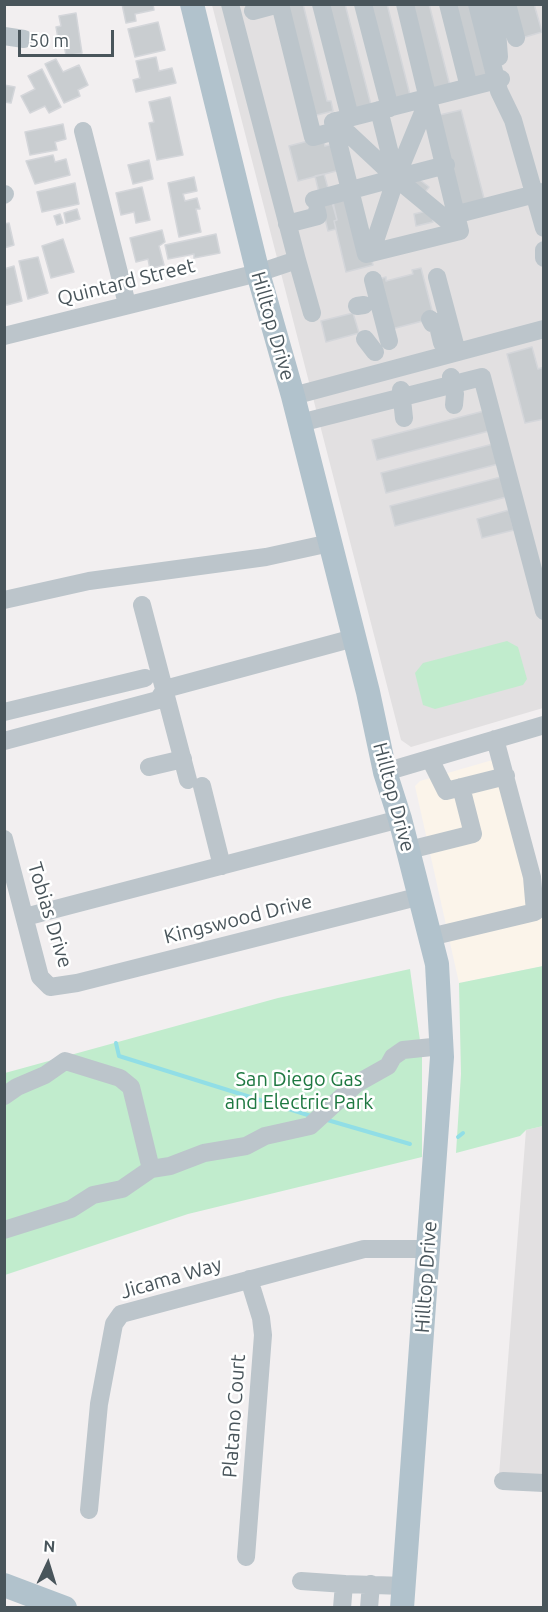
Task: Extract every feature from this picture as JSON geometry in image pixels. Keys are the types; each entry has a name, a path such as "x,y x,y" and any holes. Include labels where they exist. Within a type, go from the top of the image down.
{"main road":[{"name":"Hilltop Drive","path":"192,4 258,273 292,390 385,772 409,850 437,964 442,1046 403,1597"},
{"path":"4,1585 65,1608"}],"street":[{"path":"230,4 312,313"},
{"path":"253,11 279,4 313,137 340,123 497,78 500,71 495,4"},
{"path":"321,4 350,189 366,254 539,193"},
{"path":"363,4 396,178"},
{"path":"405,4 429,98 435,139 446,165 459,223"},
{"path":"448,4 469,87"},
{"path":"477,4 497,78 539,193 543,228"},
{"path":"507,4 516,38"},
{"path":"4,36 24,39"},
{"path":"371,253 396,178 429,98"},
{"path":"340,123 396,178 459,223"},
{"path":"416,130 435,139"},
{"path":"83,131 127,304"},
{"path":"428,170 435,139"},
{"path":"287,224 318,216 316,206 350,189 446,165"},
{"path":"543,250 543,258"},
{"name":"Quintard Street","path":"4,336 258,273 297,260"},
{"path":"437,277 454,405"},
{"path":"373,280 369,303 390,359 404,418"},
{"path":"430,319 432,323 437,322 450,363"},
{"path":"300,423 390,359 450,363 543,329"},
{"path":"292,390 390,359 450,363 482,377 543,611"},
{"path":"4,600 99,580 266,557 330,543"},
{"path":"142,605 183,759 195,783 222,866"},
{"path":"4,741 158,700 165,689 354,638"},
{"path":"4,712 145,678"},
{"path":"385,772 543,725"},
{"path":"430,937 535,912 532,877 495,739"},
{"path":"149,767 183,759"},
{"path":"430,759 446,791 506,776"},
{"path":"409,850 473,834 461,787"},
{"path":"25,917 400,819"},
{"name":"Tobias Drive","path":"6,848 40,977 50,987 67,986"},
{"name":"Kingswood Drive","path":"67,986 421,896"},
{"path":"4,1230 71,1209 93,1195 122,1189 151,1169 171,1166 204,1153 246,1146 265,1136 310,1126 356,1084 388,1066 393,1057 403,1050 442,1046"},
{"path":"4,1096 17,1087 45,1075 65,1061 120,1078 132,1087 151,1169"},
{"name":"Jicama Way","path":"89,1510 99,1404 114,1324 121,1314 364,1249 428,1249"},
{"name":"Platano Court","path":"246,1557 263,1335 261,1318 249,1279"},
{"path":"503,1480 543,1483"},
{"path":"301,1581 370,1584 403,1597"},
{"path":"342,1608 345,1584"},
{"path":"369,1608 370,1584"}],"shaded area":[{"path":"212,5 543,5 543,708 411,747 401,740"},
{"path":"496,759 531,898 543,894 543,966 459,983 415,786 420,781"},
{"path":"543,1126 543,1490 498,1488 526,1130"}],"green space":[{"path":"507,641 518,647 527,679 523,685 435,709 423,705 415,673 423,663"},
{"path":"543,966 543,1126 526,1130 520,1136 456,1153 461,1074 459,983"},
{"name":"San Diego Gas and Electric Park","path":"410,969 422,1055 422,1157 188,1214 5,1275 5,1073 278,998"}],"building":[{"path":"122,4 153,4 154,10 135,14 136,21 126,23"},
{"path":"291,4 303,4 327,101 331,101 333,111 305,118 277,8"},
{"path":"318,4 345,4 372,109 347,116"},
{"path":"360,4 387,4 411,99 386,106"},
{"path":"402,4 429,4 451,90 426,96"},
{"path":"444,4 471,4 490,79 465,85"},
{"path":"509,4 534,4 542,32 518,39"},
{"path":"76,13 82,53 66,56 63,38 58,39 56,27 61,26 59,16"},
{"path":"158,22 165,50 135,57 128,29"},
{"path":"156,57 159,71 172,68 176,83 136,92 133,80 140,78 136,61"},
{"path":"56,59 63,72 79,65 88,85 78,90 80,96 64,103 45,64"},
{"path":"42,69 61,107 49,113 45,106 30,113 21,96 35,89 28,76"},
{"path":"4,85 15,87 11,103 4,102"},
{"path":"170,97 183,155 157,160 149,123 154,122 149,102"},
{"path":"461,110 487,210 457,217 431,117"},
{"path":"63,124 66,139 55,142 57,150 30,155 25,132"},
{"path":"323,137 325,146 333,144 340,170 298,181 289,146"},
{"path":"53,155 55,162 66,159 70,175 35,184 26,161"},
{"path":"149,160 153,179 133,184 128,165"},
{"path":"324,174 337,220 334,221 336,229 328,231 315,176"},
{"path":"415,176 429,187 422,196 408,184"},
{"path":"194,177 197,191 183,194 185,201 197,198 200,209 196,209 201,232 179,237 168,183"},
{"path":"75,183 79,204 42,212 37,192"},
{"path":"142,187 150,220 136,223 134,212 121,215 116,193"},
{"path":"355,193 373,265 346,272 334,221 337,220 332,198"},
{"path":"77,209 80,219 66,223 64,213"},
{"path":"431,210 433,222 416,226 414,214"},
{"path":"60,214 63,223 57,225 54,216"},
{"path":"9,223 14,245 4,248 4,224"},
{"path":"162,230 165,242 159,246 164,265 150,269 148,259 136,262 130,238"},
{"path":"216,234 220,253 194,258 194,254 168,259 165,245"},
{"path":"63,239 74,272 51,278 42,246"},
{"path":"38,257 48,293 28,299 19,261"},
{"path":"14,266 22,301 7,305 4,304 4,269"},
{"path":"421,268 434,318 388,330 375,280 386,277 386,281 413,274 412,270"},
{"path":"353,313 359,333 326,342 321,321"},
{"path":"532,347 538,369 544,367 544,419 525,423 507,354"},
{"path":"484,411 489,431 377,460 372,440"},
{"path":"493,444 498,464 386,493 381,473"},
{"path":"501,477 506,497 395,526 390,506"},
{"path":"509,510 514,530 482,538 477,519"}],"waterway":[{"path":"116,1043 119,1056 311,1116"},
{"path":"324,1119 410,1144"},
{"path":"458,1137 463,1133"}]}
